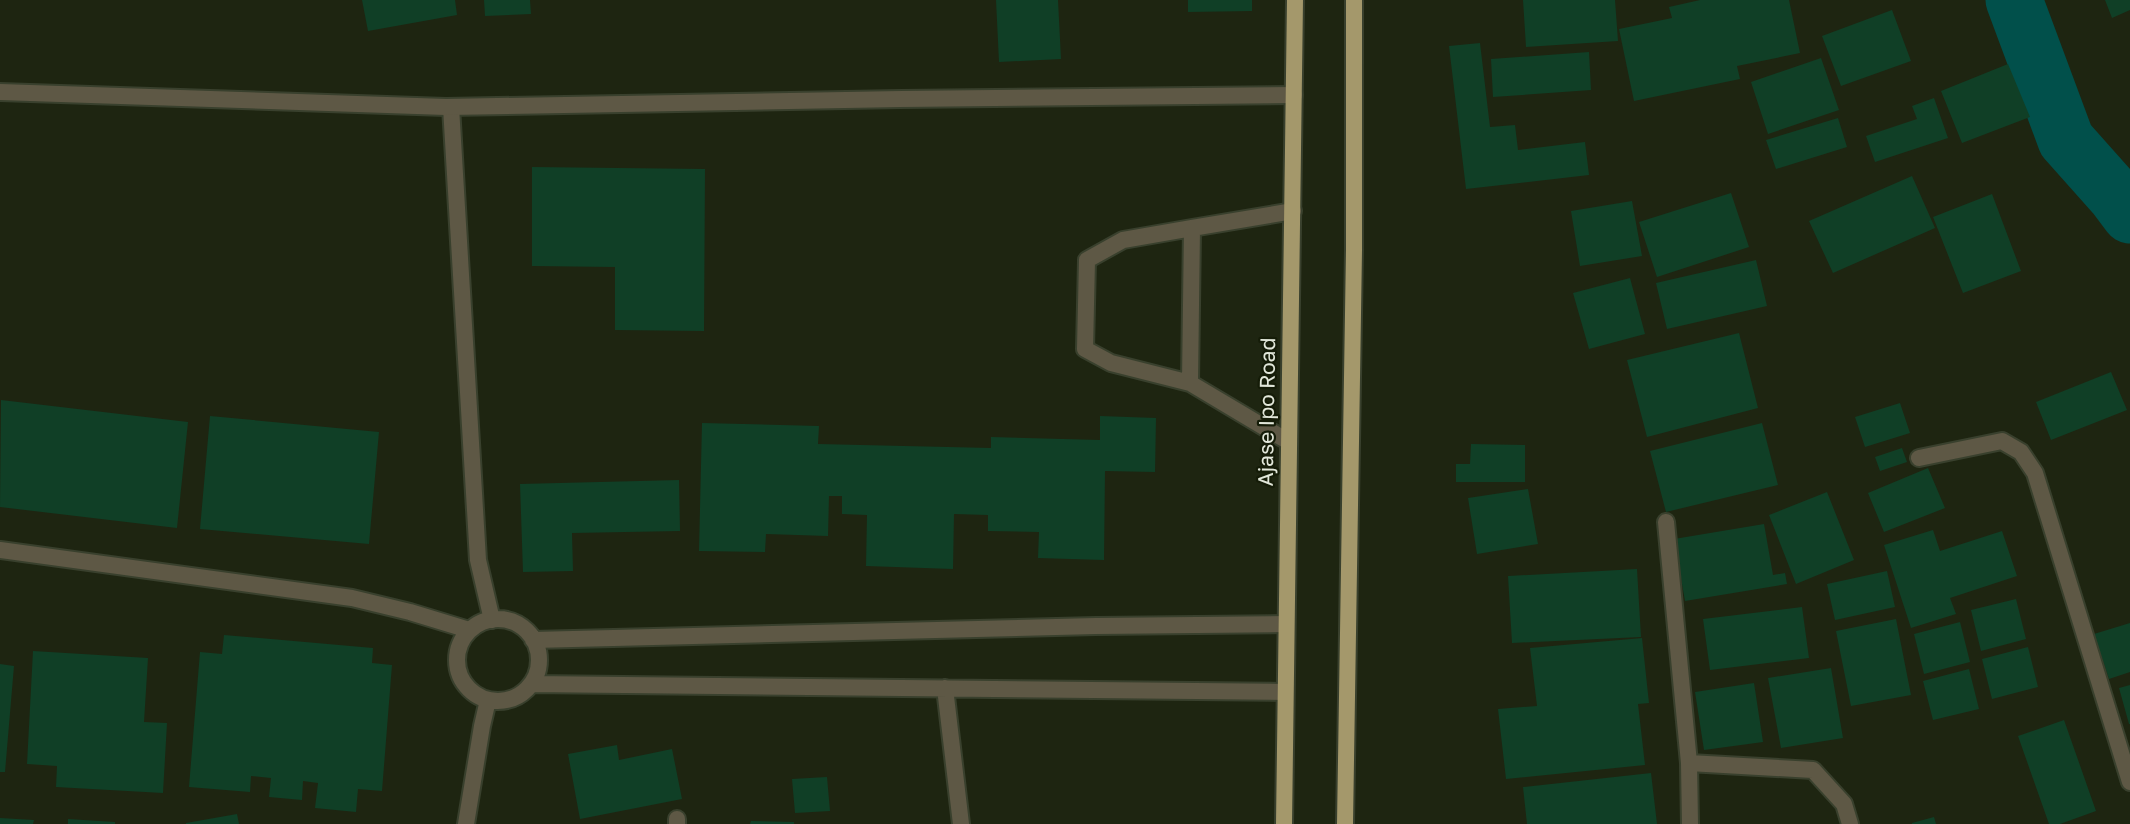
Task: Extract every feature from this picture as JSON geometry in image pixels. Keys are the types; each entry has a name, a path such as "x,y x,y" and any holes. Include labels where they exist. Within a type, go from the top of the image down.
{"highway":[{"name":"Ajase Ipo Road","path":"1284,824 1295,0"},
{"path":"1345,824 1354,250 1354,0"}],"street":[{"path":"0,92 452,107 1294,95"},
{"path":"452,107 478,560 492,620"},
{"path":"1289,442 1190,383 1111,363 1085,349 1087,260 1123,240 1293,211"},
{"path":"1190,383 1192,228"},
{"path":"1919,458 2002,441 2021,452 2036,473 2130,782"},
{"path":"1666,522 1689,763 1690,824"},
{"path":"0,549 343,597 410,612 469,630"},
{"path":"492,620 508,620 522,627 533,640 538,654 537,670 531,684 519,696 504,701 488,700 472,693 461,679 457,663 459,645 469,630 479,623 492,620"},
{"path":"533,640 1096,626 1286,624"},
{"path":"531,684 1285,692"},
{"path":"945,688 961,824"},
{"path":"466,824 488,700"},
{"path":"1689,763 1813,770 1844,804 1850,824"}],"building":[{"path":"362,0 455,0 457,15 368,31"},
{"path":"484,0 530,0 531,14 485,16"},
{"path":"996,0 1058,0 1061,59 999,62"},
{"path":"1188,0 1252,0 1252,11 1188,12"},
{"path":"1523,0 1615,0 1618,41 1526,47"},
{"path":"1700,0 1789,0 1800,53 1737,66 1740,79 1634,101 1619,29 1672,18 1669,7"},
{"path":"2105,0 2130,0 2130,10 2112,18"},
{"path":"1892,10 1911,61 1841,86 1822,36"},
{"path":"1480,43 1490,127 1515,125 1518,150 1585,142 1589,175 1466,189 1449,46"},
{"path":"1589,52 1591,90 1493,97 1491,59"},
{"path":"1821,58 1839,110 1768,134 1751,82"},
{"path":"2008,64 2030,117 1962,143 1941,91"},
{"path":"1934,98 1948,138 1875,162 1866,136 1917,119 1912,106"},
{"path":"1838,118 1847,147 1776,169 1766,140"},
{"path":"532,167 705,169 704,331 615,330 615,267 532,266"},
{"path":"1912,176 1935,228 1833,273 1809,221"},
{"path":"1731,193 1749,247 1657,277 1639,222"},
{"path":"1992,194 2021,271 1963,293 1933,217"},
{"path":"1632,201 1642,256 1580,266 1571,211"},
{"path":"1756,260 1767,306 1667,329 1656,283"},
{"path":"1630,278 1645,334 1589,349 1573,293"},
{"path":"1739,333 1758,408 1647,437 1627,360"},
{"path":"2111,372 2127,410 2051,440 2036,402"},
{"path":"1,400 188,422 177,528 0,507"},
{"path":"1900,403 1910,433 1865,447 1855,417"},
{"path":"210,416 379,432 369,544 200,529"},
{"path":"1100,416 1156,418 1155,472 1105,471 1104,560 1038,558 1039,532 988,531 988,515 954,514 953,569 866,566 867,515 842,514 842,496 829,496 828,536 766,534 765,552 699,551 702,423 819,426 818,444 991,448 991,437 1100,440"},
{"path":"1762,423 1778,485 1666,512 1650,451"},
{"path":"1471,444 1525,445 1525,482 1456,482 1456,464 1470,464"},
{"path":"1902,448 1907,462 1880,471 1875,457"},
{"path":"1928,468 1945,508 1884,532 1868,493"},
{"path":"679,480 680,531 572,533 573,571 523,572 520,484"},
{"path":"1528,489 1538,544 1477,554 1468,498"},
{"path":"1827,492 1854,560 1796,584 1769,515"},
{"path":"1764,524 1773,575 1785,573 1787,584 1685,601 1674,539"},
{"path":"1933,530 1940,551 2002,531 2017,576 1950,598 1956,614 1911,628 1884,545"},
{"path":"1637,569 1641,637 1512,643 1508,576"},
{"path":"1887,571 1895,607 1835,620 1827,584"},
{"path":"2016,599 2026,639 1981,651 1971,610"},
{"path":"1802,607 1809,658 1710,670 1703,619"},
{"path":"1896,619 1911,695 1851,706 1836,631"},
{"path":"1960,622 1970,662 1924,674 1914,634"},
{"path":"2130,623 2130,672 2109,679 2094,634"},
{"path":"224,635 373,648 372,663 392,665 382,791 358,789 356,812 315,808 318,783 303,781 302,800 269,797 271,778 251,776 250,792 189,787 200,652 222,654"},
{"path":"1642,638 1649,703 1638,704 1645,765 1506,779 1498,709 1537,706 1530,648"},
{"path":"2028,647 2038,687 1992,699 1982,659"},
{"path":"33,651 148,658 144,722 167,723 163,793 56,787 57,766 27,764"},
{"path":"0,664 14,666 5,772 0,772"},
{"path":"1831,668 1843,738 1781,748 1768,678"},
{"path":"1969,669 1979,709 1933,720 1923,681"},
{"path":"1754,683 1763,742 1704,750 1695,692"},
{"path":"2130,685 2130,724 2129,724 2119,688"},
{"path":"2064,720 2096,811 2060,824 2049,824 2018,736"},
{"path":"617,745 619,760 672,749 682,799 580,819 568,754"},
{"path":"1651,773 1657,824 1527,824 1523,787"},
{"path":"827,777 830,811 795,813 792,779"},
{"path":"237,814 239,824 186,824 186,823"},
{"path":"1934,817 1936,824 1912,824 1912,823"},
{"path":"0,818 34,820 33,824 0,824"},
{"path":"68,819 115,822 115,824 68,824"},
{"path":"751,821 794,822 794,824 750,824"}],"waterway":[{"path":"2014,0 2066,140 2130,215"}]}
